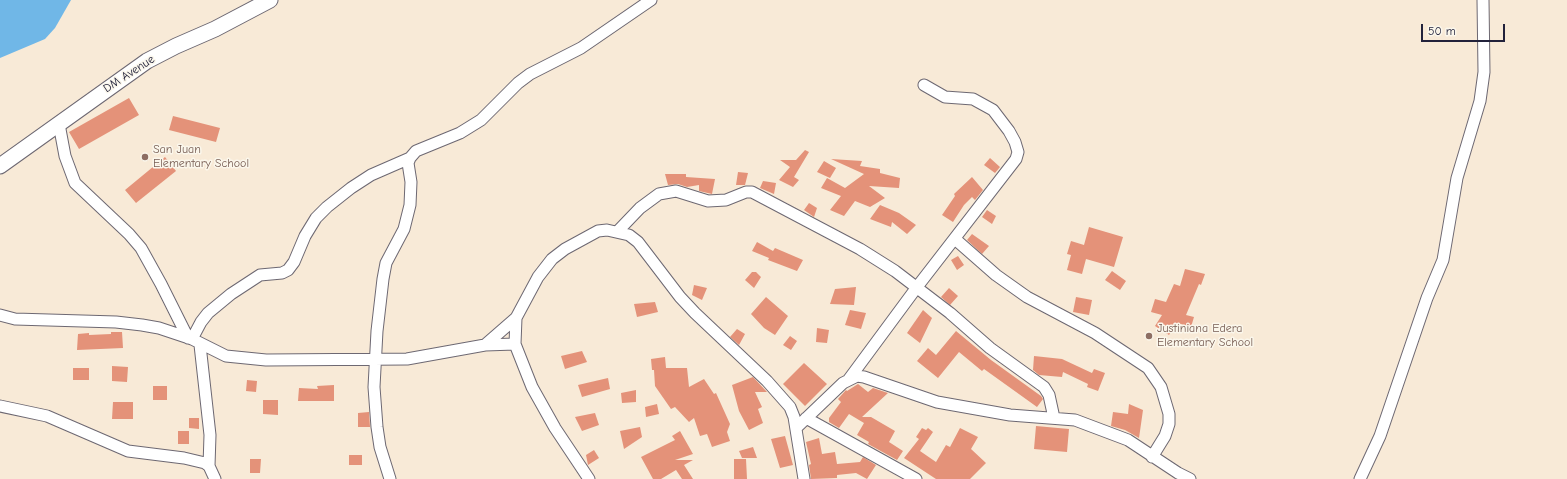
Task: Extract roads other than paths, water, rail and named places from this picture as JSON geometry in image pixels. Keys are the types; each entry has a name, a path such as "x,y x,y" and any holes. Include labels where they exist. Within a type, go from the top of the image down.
{"main road":[{"name":"DM Avenue","path":"0,166 147,61 221,26 270,0"}],"street":[{"path":"390,479 380,447 374,388 383,278 390,255 404,229 410,205 411,182 408,163 410,158 416,151 460,133 481,120 518,83 530,74 582,48 651,0"},
{"path":"1360,479 1385,423 1427,298 1443,260 1457,178 1480,101 1484,72 1483,0"},
{"path":"850,379 917,287 1010,170 1018,152 1009,131 988,105 973,99 945,97 924,85"},
{"path":"59,124 67,162 75,183 93,202 129,234 141,248 194,340 210,435 209,466 215,479"},
{"path":"194,340 201,322 208,313 231,294 260,275 282,273 288,270 294,262 305,236 316,218 327,207 351,188 371,175 410,158"},
{"path":"617,232 640,208 659,194 676,191 708,201 726,200 746,192 752,192 860,249 917,287 990,348 1044,386 1050,395 1054,418"},
{"path":"485,346 516,318 531,288 552,260 577,241 598,231 617,232 629,235 638,242 690,308 777,391 790,407 796,428 804,479"},
{"path":"955,239 996,275 1027,297 1095,333 1148,368 1160,386 1169,414 1169,424 1166,436 1152,457"},
{"path":"1,318 116,322 142,325 159,328 194,340 226,356 244,359 407,359 485,346 516,344"},
{"path":"516,318 516,344 524,370 555,428 589,479"},
{"path":"796,428 832,392 850,379 857,376 873,379 938,402 1010,415 1075,420 1128,440 1152,457 1190,479"},
{"path":"0,406 47,416 128,451 184,458 209,466"},
{"path":"806,418 916,479"}],"water":[{"path":"0,0 71,0 55,28 45,39 0,58"}],"place":[{"name":"San Juan Elementary School","path":"145,157"},
{"name":"Justiniana Edera Elementary School","path":"1149,336"}]}
